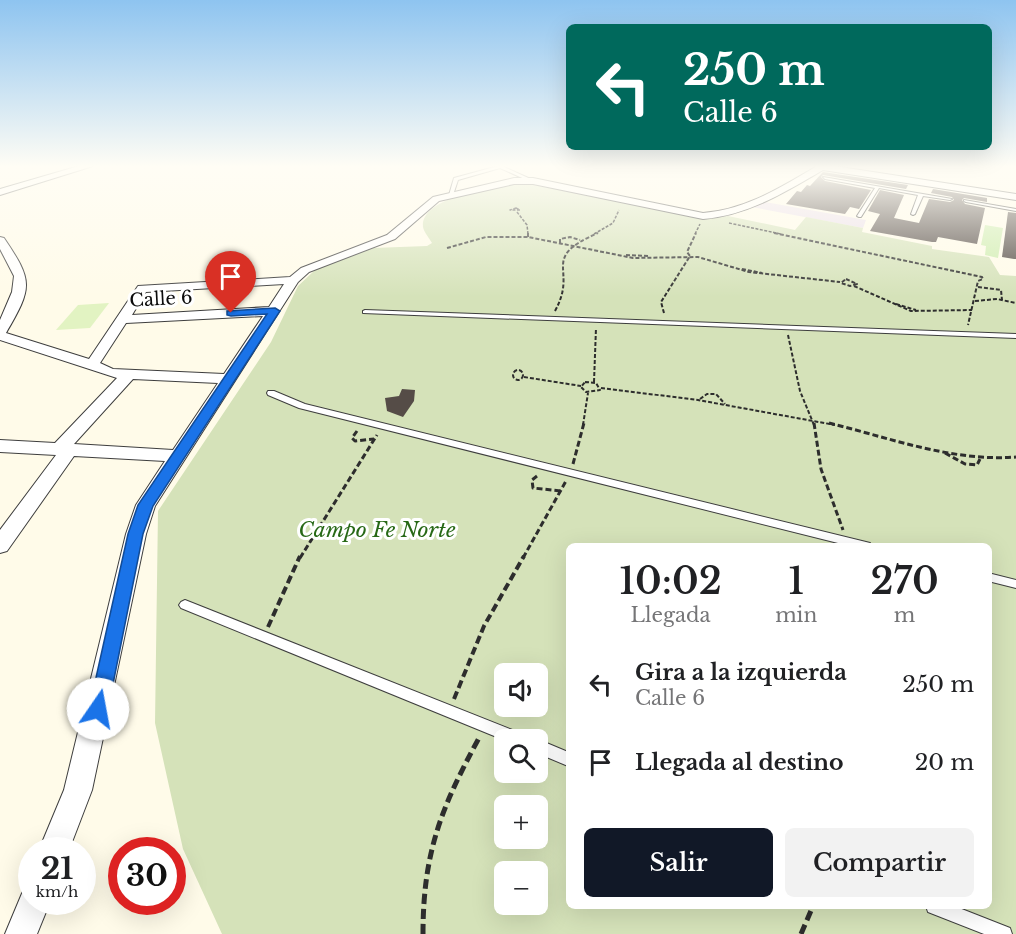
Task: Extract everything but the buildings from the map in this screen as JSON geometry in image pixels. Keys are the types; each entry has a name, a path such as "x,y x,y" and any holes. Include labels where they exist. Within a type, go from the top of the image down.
{"street":[{"path":"59,837 78,790 136,534 146,505 275,311 293,280 305,270 391,237 422,210"},
{"path":"676,210 708,216 733,210"},
{"path":"0,240 18,268 20,278 15,304 0,334 67,355 111,373 230,379"},
{"path":"91,366 142,289 293,280"},
{"name":"Calle 6","path":"122,319 275,311"},
{"path":"0,545 65,449 129,374"},
{"path":"0,446 178,456"},
{"path":"21,934 29,915"}],"lane":[{"path":"859,216 863,210"},
{"path":"913,214 915,210"},
{"path":"365,312 1016,336"},
{"path":"271,393 302,406 569,476 854,543"},
{"path":"992,578 1016,584"},
{"path":"185,605 494,729"},
{"path":"548,751 566,758"},
{"path":"942,909 1004,934"}],"path":[{"path":"552,319 565,292 562,262 570,247 579,240 594,235 615,220 619,214 618,210"},
{"path":"517,212 527,225 528,237"},
{"path":"718,220 950,268 982,277 977,287 968,327 975,334"},
{"path":"690,256 687,252 699,224 706,224"},
{"path":"447,248 486,237 528,237 621,256 690,256 741,269 755,270 763,274 840,282 919,312 972,310"},
{"path":"559,243 565,237 579,240"},
{"path":"677,323 662,311 661,302 690,256"},
{"path":"840,282 851,280 857,283 854,286"},
{"path":"977,287 1001,290 1002,300"},
{"path":"975,301 1002,300 1016,303"},
{"path":"594,382 596,320"},
{"path":"787,327 800,391 813,419 821,469 846,541"},
{"path":"524,377 581,386 588,393"},
{"path":"581,386 585,382 594,382 601,388 698,400 813,419 943,452 980,459 1016,457"},
{"path":"588,393 596,392 601,388"},
{"path":"449,711 484,626 569,476 583,428 588,393"},
{"path":"698,400 707,394 716,394 723,398 726,405"},
{"path":"364,428 356,431 352,438 354,441 375,439"},
{"path":"264,637 303,550 379,432 371,430"},
{"path":"943,452 965,464 977,465 980,459"},
{"path":"547,473 532,480 533,488 561,491"},
{"path":"557,476 569,476"},
{"path":"423,934 429,845 454,782 486,726"},
{"path":"801,934 812,909"}],"shaded area":[{"path":"766,210 808,210 866,220 863,228"}],"green space":[{"name":"Campo Fe Norte","path":"432,210 660,210 703,218 728,216 795,230 806,217 863,228 862,232 932,246 932,249 989,257 1000,275 1016,276 1016,934 222,934 186,856 186,837 180,837 155,723 158,511 271,342 298,286 315,270 373,248 427,246 432,243 423,227 425,216"},
{"path":"985,225 1003,228 998,258 985,255 986,246 981,245"},
{"path":"109,303 90,328 56,330 78,305"}],"route":[{"path":"98,709 136,534 146,505 275,311 231,313"}]}
